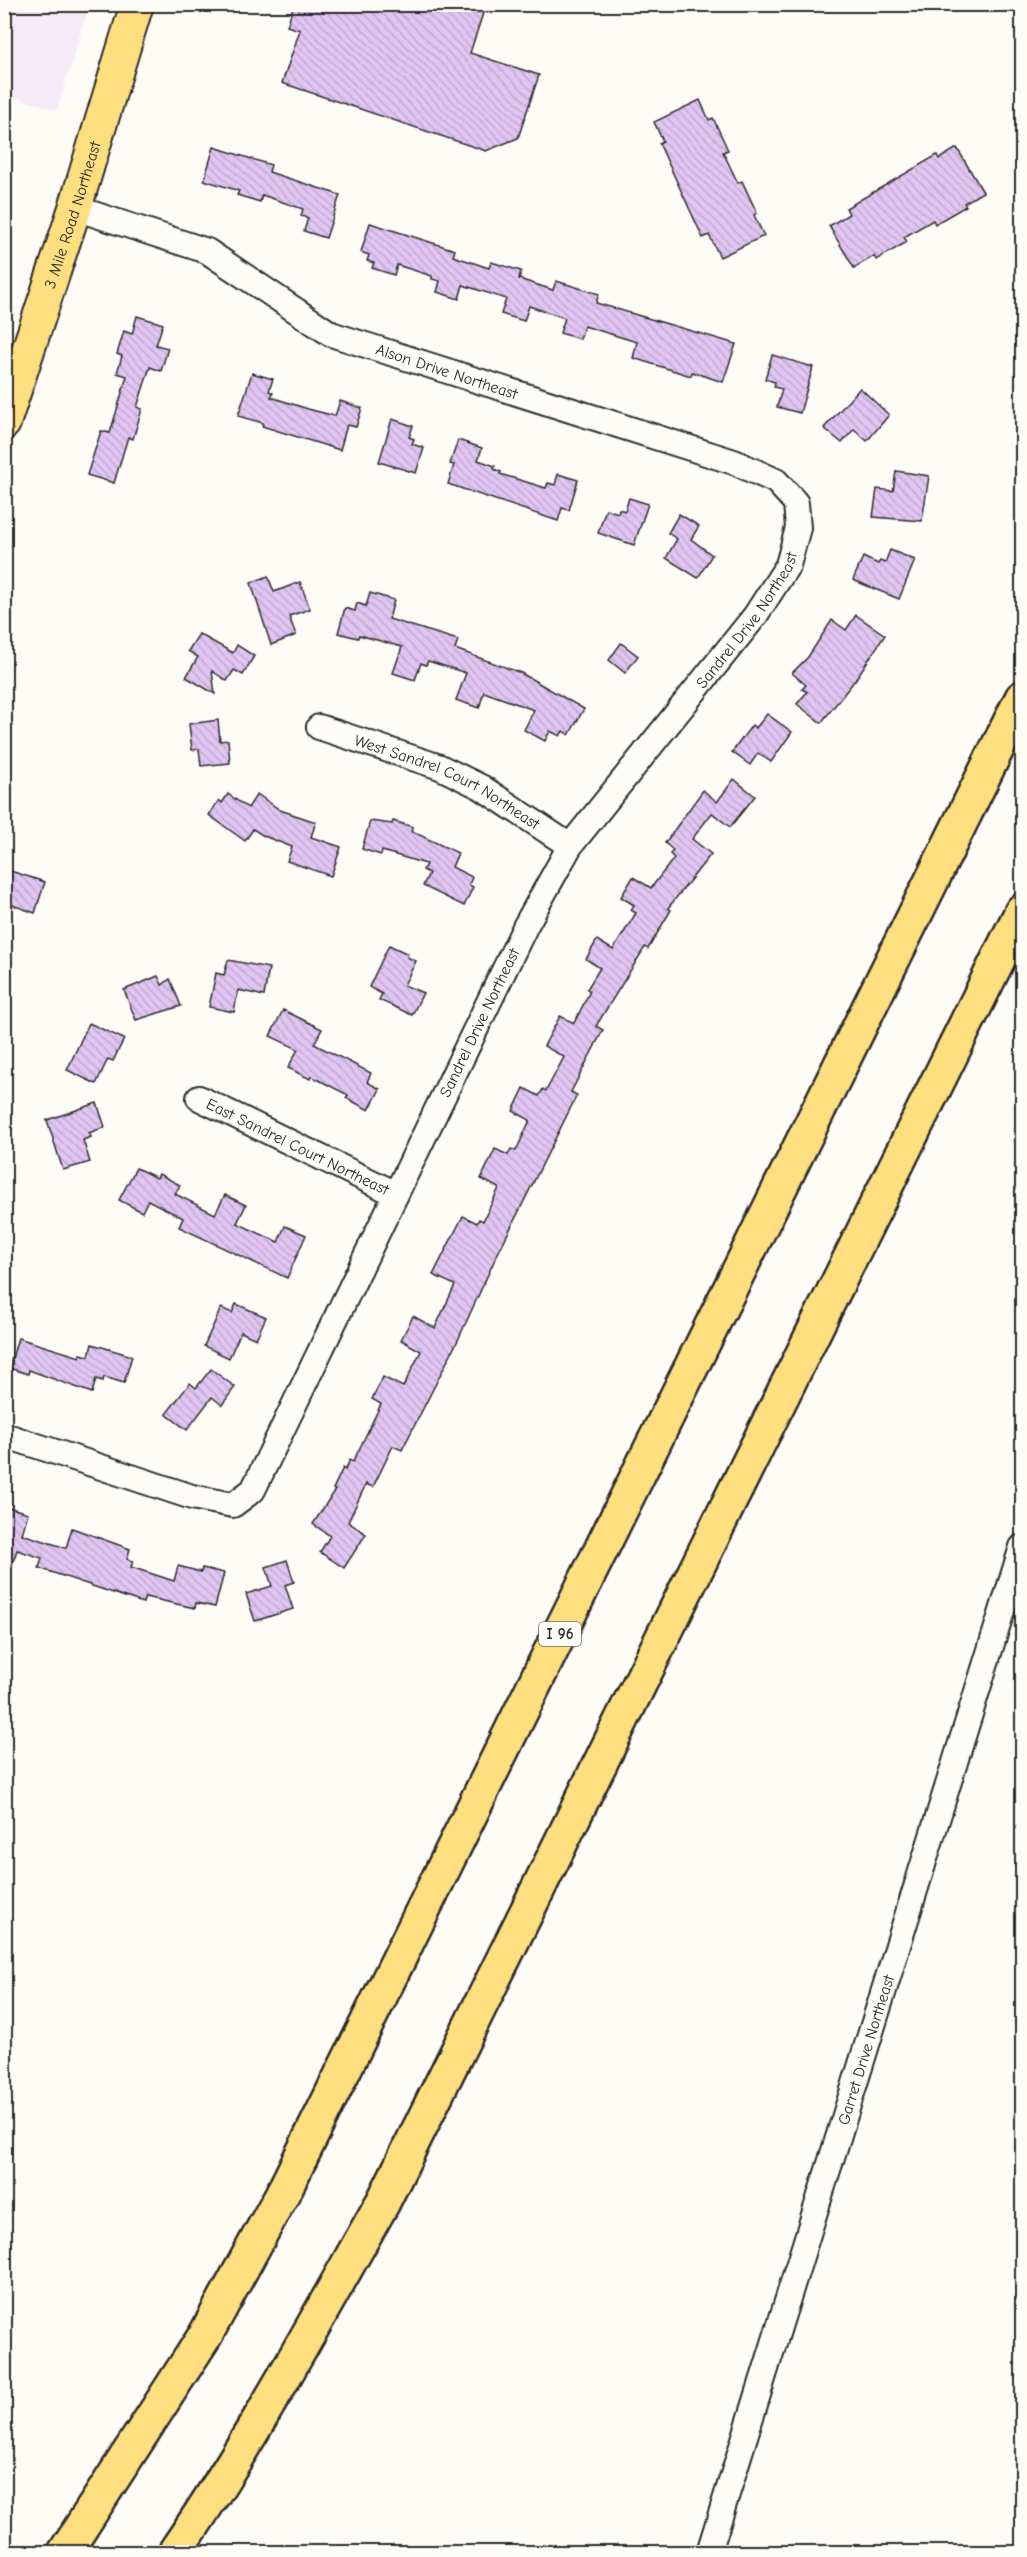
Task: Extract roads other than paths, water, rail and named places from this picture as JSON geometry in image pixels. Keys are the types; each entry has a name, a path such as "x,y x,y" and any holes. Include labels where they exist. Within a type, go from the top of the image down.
{"highway":[{"name":"I 96","path":"65,2553 206,2334 286,2187 1023,698"},
{"path":"175,2553 208,2504 283,2379 383,2202 1023,911"}],"main road":[{"name":"3 Mile Road Northeast","path":"4,423 75,208 138,4"}],"street":[{"name":"Alson Drive Northeast","path":"75,208 207,251 331,334 745,467 776,481 796,503 796,535"},
{"name":"Sandrel Drive Northeast","path":"4,1435 192,1497 233,1504 253,1490 526,925 570,846 755,616 788,565 796,535"},
{"name":"West Sandrel Court Northeast","path":"319,727 440,767 481,787 570,846"},
{"name":"East Sandrel Court Northeast","path":"199,1098 396,1194"},
{"name":"Garret Drive Northeast","path":"709,2553 1023,1546"}]}
